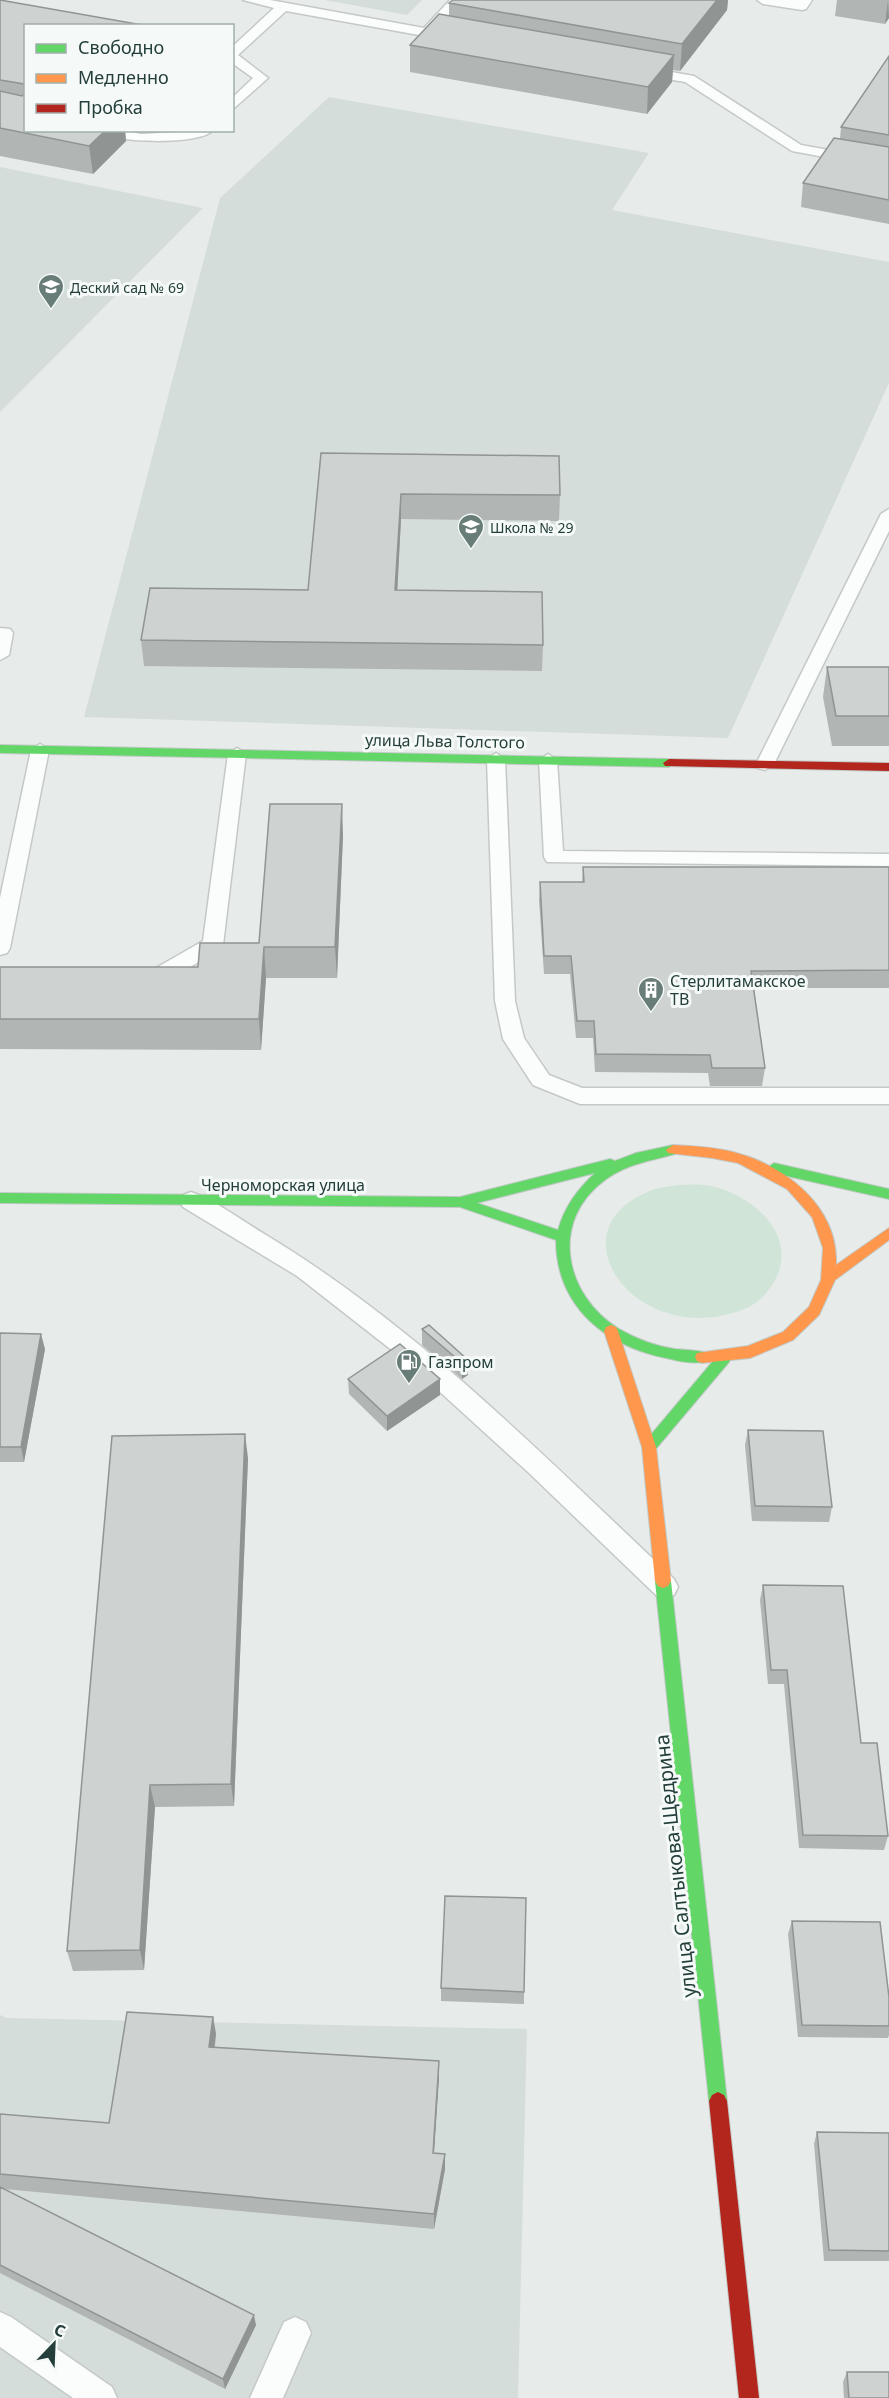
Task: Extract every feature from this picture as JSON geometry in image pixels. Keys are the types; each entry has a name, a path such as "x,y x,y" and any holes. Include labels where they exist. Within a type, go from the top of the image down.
{"main road":[{"name":"улица Льва Толстого","path":"0,749 889,767"},
{"path":"460,1202 673,1150 716,1152 756,1164 889,1194"},
{"path":"633,1158 597,1177 572,1204 560,1236 563,1270 580,1304 611,1331 645,1348 684,1358 724,1358 763,1349 796,1330 820,1306 831,1276 830,1243 816,1211 791,1184 756,1164"},
{"name":"Черноморская улица","path":"0,1198 460,1202 560,1236"},
{"path":"831,1276 889,1233"},
{"name":"улица Салтыкова-Щедрина","path":"611,1331 649,1448 749,2398"},
{"path":"649,1448 724,1358"}],"lane":[{"path":"249,0 461,38"},
{"path":"427,32 457,0"},
{"path":"763,0 802,6 806,0"},
{"path":"234,54 284,6"},
{"path":"234,58 261,78 234,104"},
{"path":"632,69 688,79 797,148 889,165"},
{"path":"110,132 141,138 205,132"},
{"path":"765,764 889,514"},
{"path":"0,633 4,633 0,655"},
{"path":"0,948 40,750"},
{"path":"129,979 153,979 213,945 237,754"},
{"path":"496,759 505,1001 514,1039 541,1080 580,1096 889,1096"},
{"path":"548,760 554,857 889,860"},
{"path":"191,1201 305,1270 415,1355 538,1466 665,1588"},
{"path":"0,2328 101,2398"},
{"path":"266,2398 295,2333"}],"shaded area":[{"path":"325,0 422,0 407,15"},
{"name":"Школа № 29","path":"329,97 649,153 612,210 889,262 889,383 728,738 84,717 220,198"},
{"name":"Деский сад № 69","path":"0,167 203,208 0,412"},
{"path":"0,2015 7,2018 527,2029 518,2398 0,2398"}],"green space":[{"path":"676,1185 704,1185 736,1195 751,1204 774,1229 780,1244 781,1261 776,1278 761,1298 749,1307 709,1317 673,1315 643,1302 620,1282 608,1258 607,1233 620,1209 650,1191"}],"building":[{"path":"0,0 137,24 24,24 24,84 0,80"},
{"path":"453,0 717,0 682,44 449,3"},
{"path":"439,14 674,55 648,87 410,45"},
{"path":"889,56 889,135 841,127"},
{"path":"0,91 22,96 24,94 24,132 104,132 89,146 0,128"},
{"path":"834,138 889,147 889,200 803,183"},
{"path":"321,453 559,456 560,495 401,494 395,590 542,592 543,645 141,640 150,588 308,590"},
{"path":"827,667 889,667 889,716 836,716"},
{"path":"270,804 342,804 335,947 264,947 259,1019 0,1019 0,967 198,967 200,943 259,943"},
{"path":"583,867 889,867 889,970 751,971 765,1068 712,1068 710,1055 596,1054 594,1021 577,1021 571,956 544,956 540,882 584,882"},
{"path":"429,1325 468,1360 462,1363 422,1329"},
{"path":"0,1333 41,1334 21,1447 0,1447"},
{"path":"400,1344 440,1379 387,1416 348,1379"},
{"path":"748,1430 823,1431 832,1507 755,1506"},
{"path":"245,1434 231,1784 150,1785 140,1950 67,1951 112,1436"},
{"path":"763,1585 843,1586 861,1743 877,1743 888,1836 803,1835 787,1670 771,1670"},
{"path":"445,1896 526,1898 524,1992 441,1988"},
{"path":"792,1921 880,1922 889,1997 889,2026 802,2025"},
{"path":"127,2012 213,2017 209,2047 439,2061 433,2153 445,2154 434,2214 0,2174 0,2114 109,2123"},
{"path":"817,2132 889,2133 889,2251 829,2250"},
{"path":"0,2187 254,2315 223,2379 0,2265"},
{"path":"847,2372 889,2372 889,2398 849,2398"}],"traffic: fast":[{"path":"0,749 669,763"},
{"path":"673,1150 624,1162 600,1176 581,1194 569,1214 563,1237 563,1260 569,1283 582,1304 613,1332 637,1344 662,1352 702,1357"},
{"path":"460,1202 610,1164"},
{"path":"774,1168 889,1194"},
{"path":"0,1198 460,1202 560,1236"},
{"path":"649,1447 724,1358"},
{"path":"663,1581 718,2101"}],"traffic: slow":[{"path":"673,1150 731,1156 750,1162 792,1185 818,1215 830,1248 828,1280 814,1311 788,1336 750,1352 702,1357"},
{"path":"831,1276 889,1233"},
{"path":"611,1331 649,1447 663,1581"}],"traffic: jam":[{"path":"669,763 889,767"},
{"path":"718,2101 749,2398"}],"place":[{"name":"Деский сад № 69","path":"51,310"},
{"name":"Школа № 29","path":"471,550"},
{"name":"Стерлитамакское ТВ","path":"651,1013"},
{"name":"Газпром","path":"409,1385"}]}
